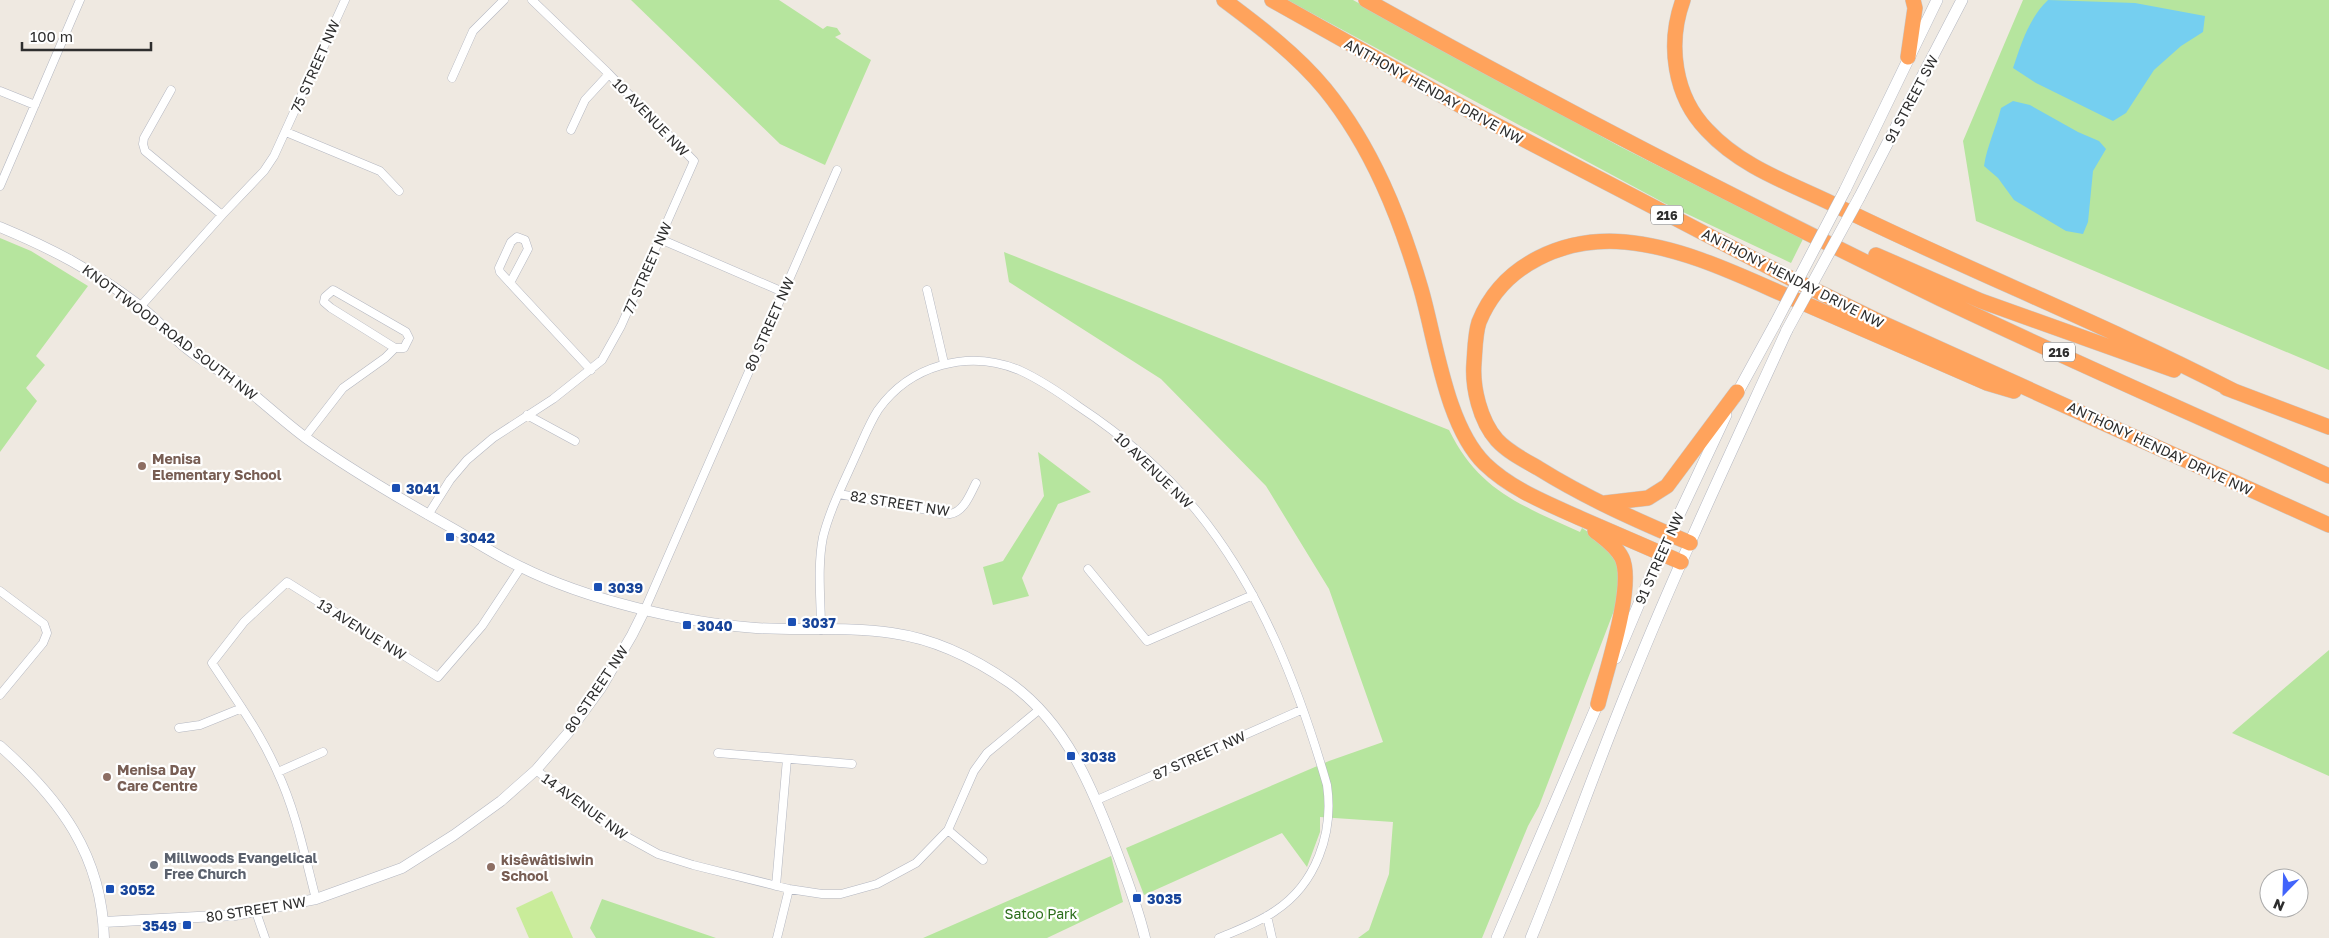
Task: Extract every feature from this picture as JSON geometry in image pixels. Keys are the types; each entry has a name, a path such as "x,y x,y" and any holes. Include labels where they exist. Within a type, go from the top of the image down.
{"highway":[{"path":"1224,0 1290,53 1324,88 1370,155 1397,216 1421,288 1453,412 1466,438 1485,464 1510,484 1564,511 1681,562"},
{"name":"ANTHONY HENDAY DRIVE NW","path":"1272,0 1477,116 1790,278 1878,321 2329,525"},
{"name":"216","path":"1366,0 1604,131 1790,225 1944,300 2329,476"},
{"path":"1683,0 1674,37 1680,89 1691,111 1722,145 1769,176 1824,199 1905,239 2169,358 2234,391"},
{"path":"1908,57 1916,8 1913,0"},
{"path":"1790,225 1867,251 1998,307 2329,427"},
{"path":"1690,543 1573,490 1510,450 1496,438 1487,423 1476,394 1473,375 1479,323 1500,288 1518,270 1537,257 1564,247 1587,242 1626,242 1668,250 1697,259 1987,383 2073,408"},
{"path":"1601,503 1648,498 1667,486 1737,392"},
{"path":"1564,511 1609,541 1621,556 1626,572 1624,597 1598,704"}],"main road":[{"name":"91 STREET SW","path":"1844,190 1937,0"},
{"name":"91 STREET SW","path":"1858,198 1962,0"},
{"name":"91 STREET NW","path":"1497,938 1598,704 1660,553 1737,392 1775,324 1844,190"},
{"name":"91 STREET NW","path":"1531,938 1562,864 1630,683 1681,562 1787,330 1858,198"}],"street":[{"path":"0,186 80,0"},
{"name":"75 STREET NW","path":"140,307 264,171 286,132 345,0"},
{"path":"452,78 474,31 504,0"},
{"name":"10 AVENUE NW","path":"532,0 609,74 694,161"},
{"name":"10 AVENUE NW","path":"571,130 585,100 609,74"},
{"path":"171,90 144,138 145,151 222,215"},
{"path":"0,91 36,105"},
{"path":"286,132 380,171 399,190"},
{"name":"77 STREET NW","path":"428,515 450,480 467,460 493,438 592,370 610,350 694,161"},
{"name":"80 STREET NW","path":"104,922 207,918 256,912 316,899 402,868 486,813 536,770 568,733 601,688 632,635 837,170"},
{"name":"KNOTTWOOD ROAD SOUTH NW","path":"0,227 66,256 90,270 140,307 194,354 238,382 305,437 374,484 521,567 576,590 707,623 755,628 892,633 935,643 974,660 1014,686 1040,709 1065,740 1083,770 1097,800 1126,876 1146,938"},
{"path":"510,283 528,249 525,240 517,237 511,242 499,268 500,272 510,283 592,370"},
{"path":"660,239 783,292"},
{"path":"305,437 343,388 385,358 395,348 404,348 410,338 406,332 338,292 333,290 324,297 324,302 330,308 395,348"},
{"path":"927,290 944,363"},
{"name":"82 STREET NW","path":"820,630 822,546 827,523 869,426 884,403 909,379 944,363 972,360 998,364"},
{"name":"10 AVENUE NW","path":"998,364 1026,374 1072,401 1113,430 1146,458 1195,510 1229,556 1253,595 1279,650 1327,785 1329,806 1327,830 1318,859 1308,876 1290,898 1267,916 1219,938"},
{"path":"527,415 575,441"},
{"name":"82 STREET NW","path":"839,494 950,514 957,512 962,507 976,483"},
{"name":"13 AVENUE NW","path":"242,708 212,663 244,622 287,582 438,677 482,626 521,567"},
{"path":"1088,569 1147,641 1253,595"},
{"path":"0,591 44,624 47,633 43,643 0,695"},
{"path":"179,728 200,725 242,708 278,772 298,832 316,899"},
{"path":"983,860 948,830 974,771 987,753 1040,709"},
{"name":"87 STREET NW","path":"1097,800 1301,710"},
{"path":"0,746 43,788 76,832 95,876 104,922 104,938"},
{"path":"278,772 323,752"},
{"path":"718,753 852,764"},
{"path":"776,886 787,759"},
{"name":"14 AVENUE NW","path":"536,770 611,828 645,848 693,865 789,889 822,894 841,894 876,884 916,863 948,830"},
{"path":"777,938 789,889"},
{"path":"256,912 265,938"},
{"path":"1267,916 1272,938"}],"green space":[{"path":"631,0 779,0 823,29 827,26 837,28 841,34 835,37 871,60 825,165 780,144"},
{"path":"1287,0 1353,0 1619,146 1803,239 1791,263 1666,204"},
{"path":"2023,0 2329,0 2329,370 1976,221 1963,141"},
{"path":"0,238 31,251 88,286 36,356 45,365 26,388 37,401 0,452"},
{"path":"1004,252 1449,430 1461,451 1488,482 1504,494 1539,513 1580,532 1582,528 1595,537 1611,553 1618,571 1615,608 1539,806 1528,826 1482,938 1358,938 1369,930 1389,874 1393,822 1320,817 1320,832 1307,867 1282,833 1144,895 1126,848 1329,761 1383,742 1329,589 1266,486 1161,379 1009,282"},
{"path":"1038,452 1091,492 1058,504 1022,578 1029,596 993,605 983,567 1003,561 1044,496"},
{"path":"2329,650 2329,776 2232,733"},
{"name":"Satoo Park","path":"1111,856 1123,902 1047,938 923,938"},
{"path":"552,891 573,938 529,938 516,908"},
{"path":"602,899 716,938 596,938 590,928"}],"water":[{"path":"2048,0 2135,3 2205,16 2203,32 2181,46 2154,70 2126,113 2113,121 2036,83 2013,68 2031,23"},
{"path":"2013,101 2030,105 2078,132 2099,141 2106,149 2093,171 2088,222 2083,234 2066,231 2014,200 1998,178 1984,166 2001,108"}],"place":[{"name":"Menisa Elementary School","path":"142,466"},
{"name":"3041","path":"396,488"},
{"name":"3042","path":"450,537"},
{"name":"3039","path":"598,587"},
{"name":"3037","path":"792,622"},
{"name":"3040","path":"687,625"},
{"name":"3038","path":"1071,756"},
{"name":"Menisa Day Care Centre","path":"107,777"},
{"name":"Millwoods Evangelical Free Church","path":"154,865"},
{"name":"kisêwâtisiwin School","path":"491,867"},
{"name":"3052","path":"110,889"},
{"name":"3035","path":"1137,898"},
{"name":"3549","path":"187,925"}]}
